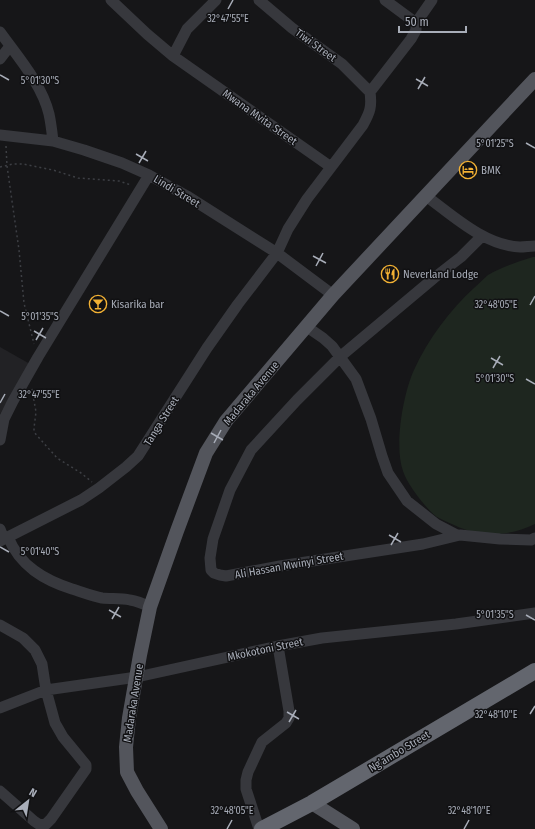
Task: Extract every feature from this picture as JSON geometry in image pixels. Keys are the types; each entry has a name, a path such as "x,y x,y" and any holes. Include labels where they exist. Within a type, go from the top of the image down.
{"highway":[{"name":"Ng’ambo Street","path":"262,829 312,803 535,671"}],"main road":[{"name":"Madaraka Avenue","path":"161,829 127,772 126,747 150,607 176,531 206,453 226,421 333,295 532,86"},
{"path":"312,803 353,829"}],"street":[{"name":"Mwana Mvita Street","path":"111,0 173,56 331,167"},
{"path":"173,56 187,29 216,0"},
{"name":"Tiwi Street","path":"259,0 292,28 342,64 370,92"},
{"path":"385,0 416,23"},
{"path":"277,253 288,229 307,199 363,125 372,104 370,92 411,39 416,30 416,23 432,0"},
{"path":"0,32 33,78 49,113 53,141"},
{"path":"0,59 10,46"},
{"name":"Lindi Street","path":"1,134 53,141 122,163 149,175 186,196 277,253 333,295"},
{"path":"0,440 1,428 4,419 38,357 149,175"},
{"path":"426,196 482,236 501,243 519,247 535,246"},
{"name":"Ali Hassan Mwinyi Street","path":"482,236 461,256 341,356 297,400 251,450 230,490 213,539 210,558 211,570 214,573 226,576 280,566 423,544 457,536 531,540 535,538"},
{"name":"Tanga Street","path":"3,536 81,500 100,488 138,456 207,348 277,253"},
{"name":"Ali Hassan Mwinyi Street","path":"307,326 323,338 341,356 356,379 388,472 407,502 436,524 457,536"},
{"path":"3,536 12,545 25,564 44,578 62,586 101,598 131,600 150,607"},
{"name":"Mkokotoni Street","path":"0,708 46,690 137,678 278,646 322,638 456,624 535,613"},
{"path":"0,626 23,638 36,650 42,664 46,690 55,723 63,737 86,765 86,769 46,824 40,825 34,821 0,791"},
{"path":"259,829 246,789 248,772 262,742 289,718 278,646"}],"path":[{"path":"1,134 19,250 24,303 38,357"},
{"path":"0,167 13,164 23,164 53,170 78,178 119,181 140,188"},
{"path":"29,374 36,408 34,432 57,458 82,473 100,488"}],"shaded area":[{"path":"535,257 535,524 504,533 484,534 464,529 437,517 422,502 408,483 400,460 399,448 403,406 406,392 414,370 426,347 448,315 488,275"},
{"path":"0,347 30,364 0,414"}],"place":[{"name":"BMK","path":"468,170"},
{"name":"Neverland Lodge","path":"390,274"},
{"name":"Kisarika bar","path":"98,304"}]}
